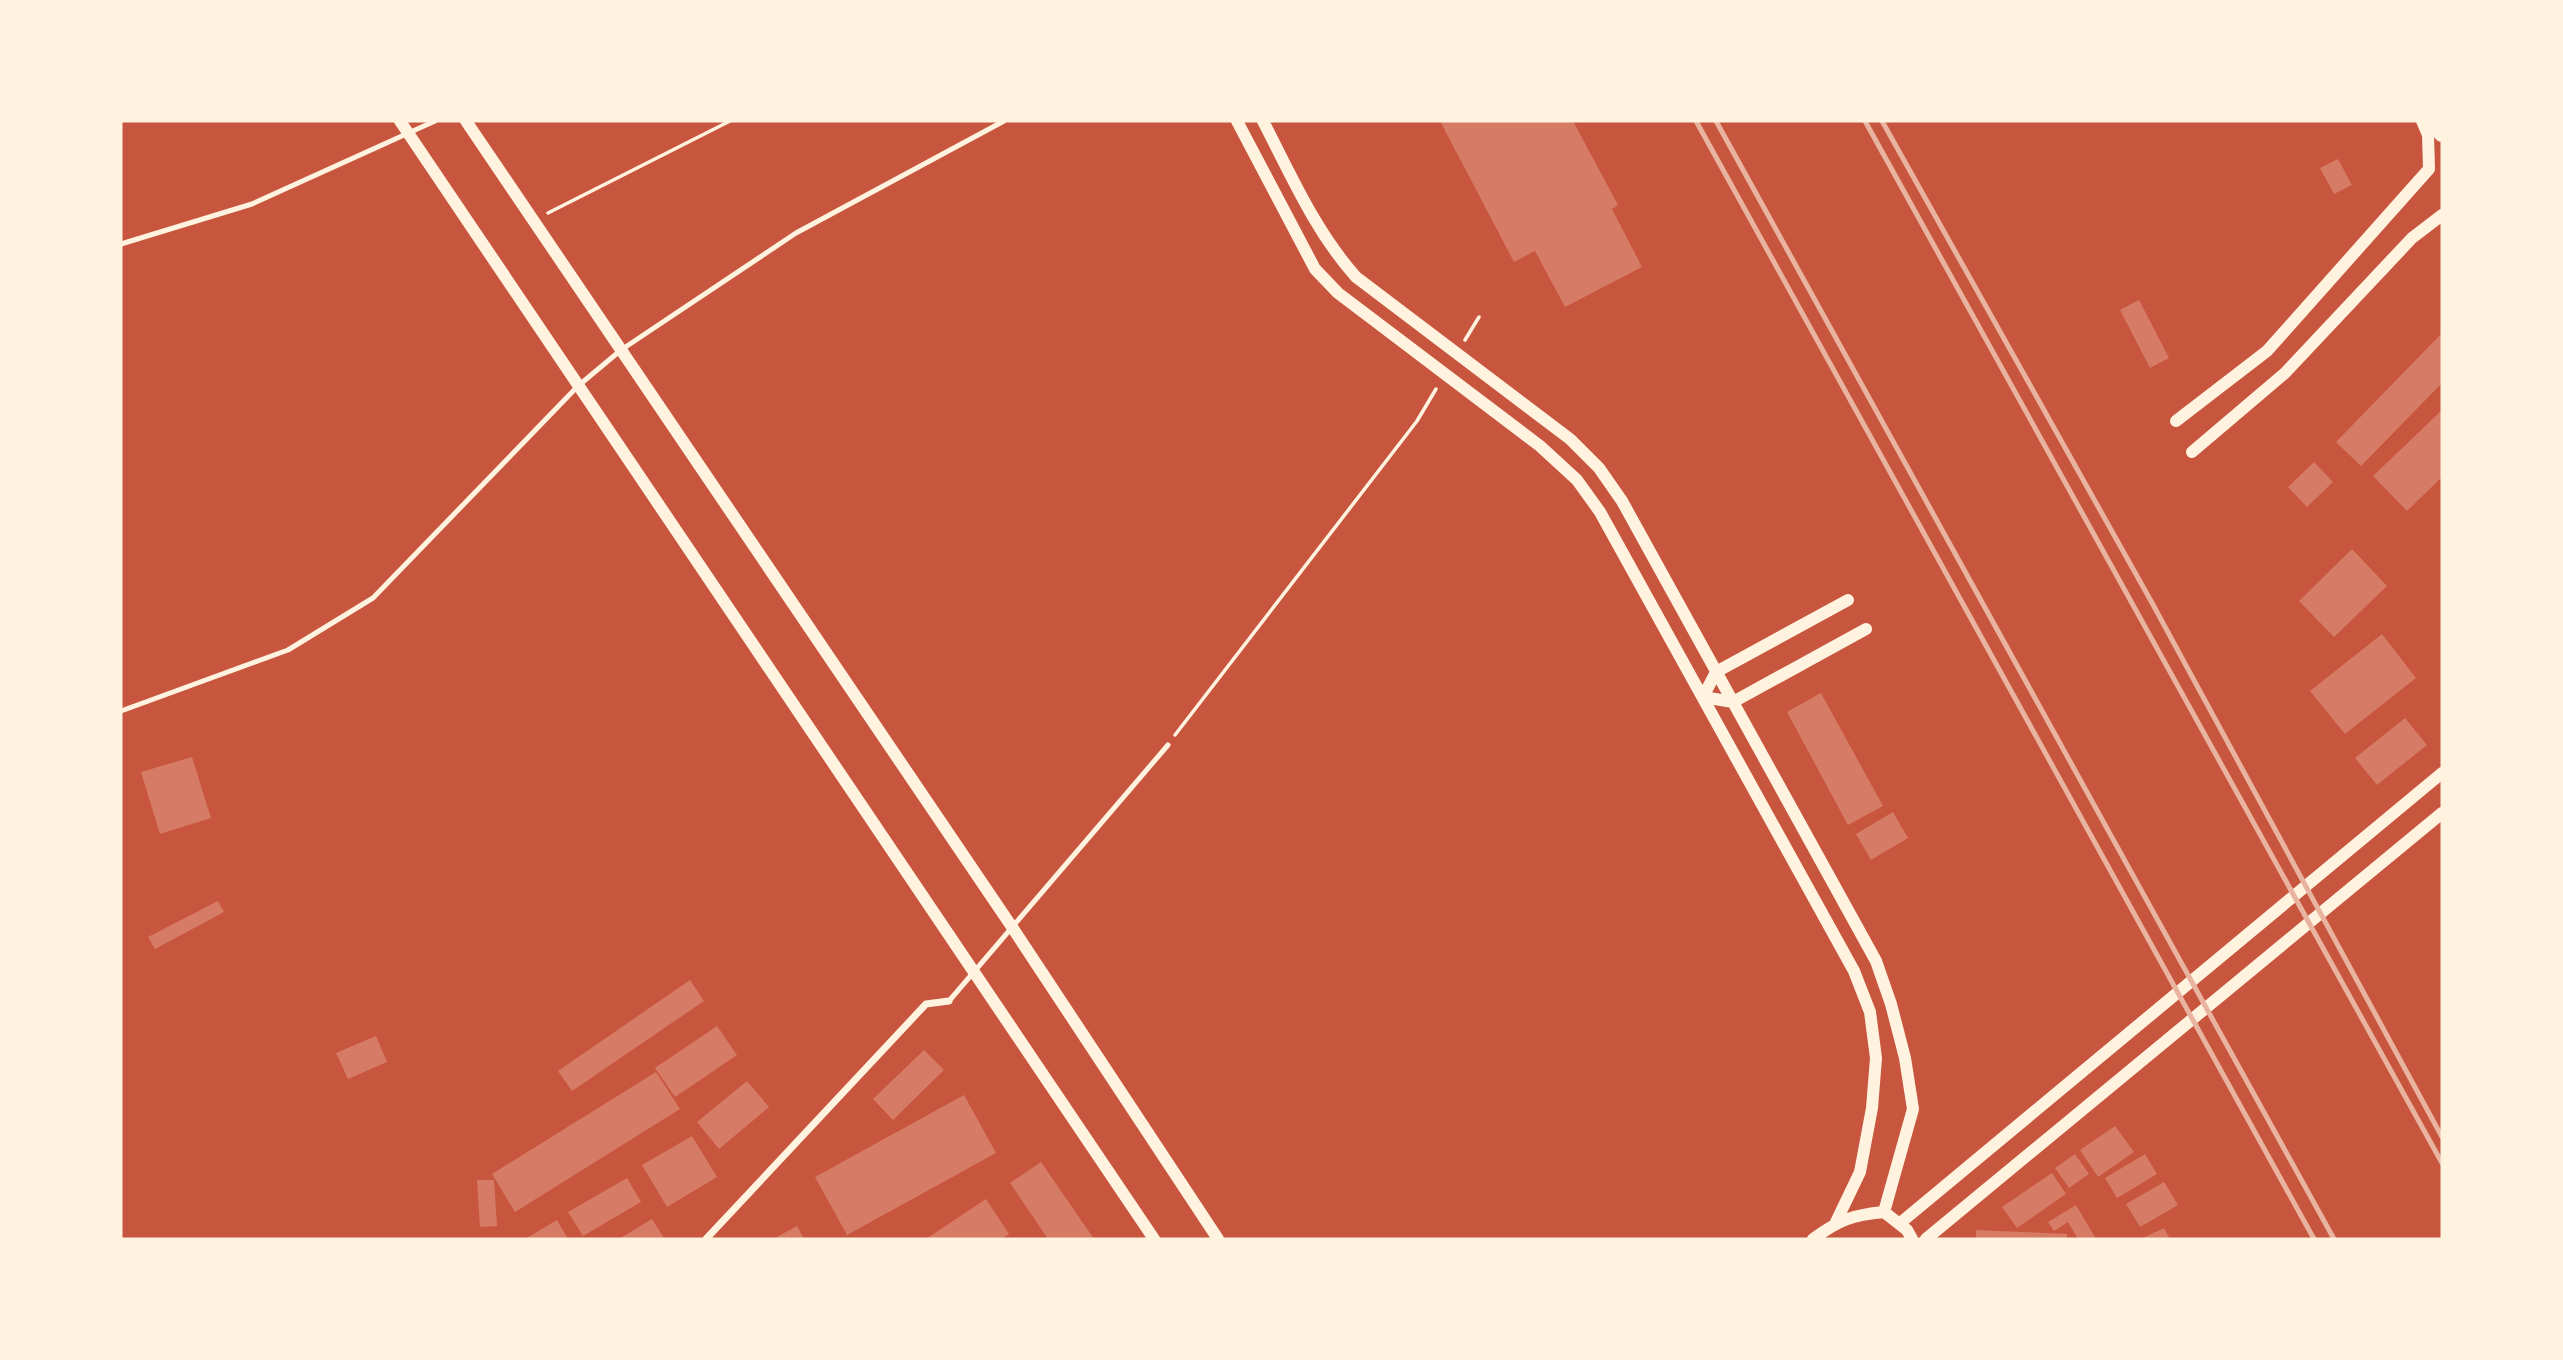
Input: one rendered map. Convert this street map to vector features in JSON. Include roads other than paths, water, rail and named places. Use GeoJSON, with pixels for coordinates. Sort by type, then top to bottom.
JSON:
{"type":"FeatureCollection","features":[{"type":"Feature","properties":{"kind":"main road"},"geometry":{"type":"LineString","coordinates":[[2431,121],[2442,134]]}},
{"type":"Feature","properties":{"kind":"street"},"geometry":{"type":"LineString","coordinates":[[400,121],[1154,1239]]}},
{"type":"Feature","properties":{"kind":"street"},"geometry":{"type":"LineString","coordinates":[[466,121],[1012,927],[1218,1239]]}},
{"type":"Feature","properties":{"kind":"street"},"geometry":{"type":"LineString","coordinates":[[1237,121],[1315,269],[1338,293],[1540,446],[1577,480],[1600,512],[1854,971],[1870,1012],[1876,1058],[1872,1108],[1860,1172],[1836,1222]]}},
{"type":"Feature","properties":{"kind":"street"},"geometry":{"type":"LineString","coordinates":[[1263,121],[1318,226],[1336,255],[1356,277],[1570,439],[1599,468],[1622,501],[1876,961],[1905,1058],[1913,1110],[1884,1212]]}},
{"type":"Feature","properties":{"kind":"street"},"geometry":{"type":"LineString","coordinates":[[2176,421],[2267,351],[2429,169],[2428,135],[2422,121]]}},
{"type":"Feature","properties":{"kind":"street"},"geometry":{"type":"LineString","coordinates":[[2192,452],[2285,373],[2412,238],[2442,215]]}},
{"type":"Feature","properties":{"kind":"street"},"geometry":{"type":"LineString","coordinates":[[1703,697],[1716,672],[1848,600]]}},
{"type":"Feature","properties":{"kind":"street"},"geometry":{"type":"LineString","coordinates":[[1703,697],[1733,702],[1866,629]]}},
{"type":"Feature","properties":{"kind":"street"},"geometry":{"type":"LineString","coordinates":[[1899,1224],[2442,773]]}},
{"type":"Feature","properties":{"kind":"street"},"geometry":{"type":"LineString","coordinates":[[1926,1239],[2442,813]]}},
{"type":"Feature","properties":{"kind":"street"},"geometry":{"type":"LineString","coordinates":[[706,1239],[926,1004],[949,1001]]}},
{"type":"Feature","properties":{"kind":"street"},"geometry":{"type":"LineString","coordinates":[[1813,1239],[1836,1222],[1857,1214],[1884,1212],[1907,1230],[1912,1239]]}},
{"type":"Feature","properties":{"kind":"lane"},"geometry":{"type":"LineString","coordinates":[[121,244],[252,204],[435,121]]}},
{"type":"Feature","properties":{"kind":"lane"},"geometry":{"type":"LineString","coordinates":[[121,711],[288,650],[373,598],[578,386],[621,350],[796,233],[1004,121]]}},
{"type":"Feature","properties":{"kind":"lane"},"geometry":{"type":"LineString","coordinates":[[949,1001],[1168,745]]}},
{"type":"Feature","properties":{"kind":"railway"},"geometry":{"type":"LineString","coordinates":[[1696,121],[2314,1239]]}},
{"type":"Feature","properties":{"kind":"railway"},"geometry":{"type":"LineString","coordinates":[[1716,121],[2334,1239]]}},
{"type":"Feature","properties":{"kind":"railway"},"geometry":{"type":"LineString","coordinates":[[1865,121],[2442,1163]]}},
{"type":"Feature","properties":{"kind":"railway"},"geometry":{"type":"LineString","coordinates":[[1882,121],[2151,601],[2442,1137]]}}]}
